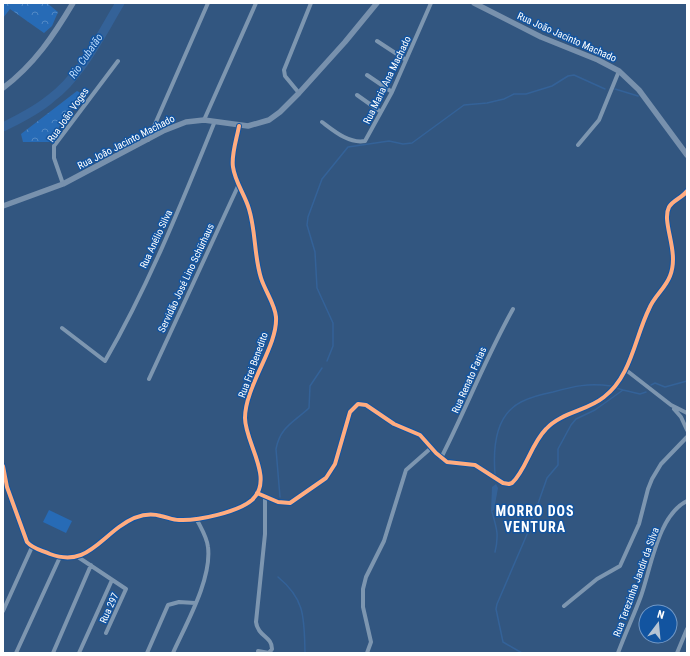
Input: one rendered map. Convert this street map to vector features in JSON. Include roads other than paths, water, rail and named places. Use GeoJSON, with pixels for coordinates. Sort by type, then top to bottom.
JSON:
{"type":"FeatureCollection","features":[{"type":"Feature","properties":{"kind":"main road"},"geometry":{"type":"LineString","coordinates":[[3,88],[16,78],[44,48],[73,3]]}},
{"type":"Feature","properties":{"kind":"main road","name":"Rua João Jacinto Machado"},"geometry":{"type":"LineString","coordinates":[[3,206],[63,184],[186,122],[204,120],[239,126],[255,125],[269,120],[280,112],[298,93],[345,42],[377,3]]}},
{"type":"Feature","properties":{"kind":"main road","name":"Rua João Jacinto Machado"},"geometry":{"type":"LineString","coordinates":[[474,3],[541,37],[598,60],[619,71],[639,90],[687,155]]}},
{"type":"Feature","properties":{"kind":"street"},"geometry":{"type":"LineString","coordinates":[[148,140],[208,3]]}},
{"type":"Feature","properties":{"kind":"street"},"geometry":{"type":"LineString","coordinates":[[204,120],[256,3]]}},
{"type":"Feature","properties":{"kind":"street"},"geometry":{"type":"LineString","coordinates":[[298,93],[285,76],[284,70],[311,3]]}},
{"type":"Feature","properties":{"kind":"street","name":"Rua Maria Ana Machado"},"geometry":{"type":"LineString","coordinates":[[322,122],[337,134],[365,142],[392,92],[431,3]]}},
{"type":"Feature","properties":{"kind":"street"},"geometry":{"type":"LineString","coordinates":[[377,41],[406,60]]}},
{"type":"Feature","properties":{"kind":"street","name":"Rua João Voges"},"geometry":{"type":"LineString","coordinates":[[63,184],[54,158],[54,146],[118,62]]}},
{"type":"Feature","properties":{"kind":"street"},"geometry":{"type":"LineString","coordinates":[[578,145],[599,120],[619,71]]}},
{"type":"Feature","properties":{"kind":"street"},"geometry":{"type":"LineString","coordinates":[[367,75],[392,92]]}},
{"type":"Feature","properties":{"kind":"street"},"geometry":{"type":"LineString","coordinates":[[357,95],[381,112]]}},
{"type":"Feature","properties":{"kind":"street","name":"Rua Anélio Silva"},"geometry":{"type":"LineString","coordinates":[[62,328],[105,361],[124,328],[174,221],[215,121]]}},
{"type":"Feature","properties":{"kind":"street","name":"Rua Frei Benedito"},"geometry":{"type":"LineString","coordinates":[[239,126],[233,168],[251,215],[260,277],[276,317],[274,332],[256,376],[245,413],[248,435],[260,472],[261,482],[257,493]]}},
{"type":"Feature","properties":{"kind":"street","name":"Servidão José Lino Schürhaus"},"geometry":{"type":"LineString","coordinates":[[149,378],[239,184]]}},
{"type":"Feature","properties":{"kind":"street"},"geometry":{"type":"LineString","coordinates":[[3,466],[7,487],[24,537],[32,547],[60,558],[78,557],[87,553],[127,522],[138,517],[151,514],[177,520],[230,512],[251,500],[257,493],[282,503],[290,503],[329,475],[335,464],[350,412],[358,404],[366,405],[394,424],[419,434],[442,458],[453,463],[475,465],[501,482],[511,484],[516,478],[538,439],[547,427],[559,418],[604,397],[626,370],[648,310],[665,287],[672,270],[674,256],[668,220],[668,210],[672,203],[687,191]]}},
{"type":"Feature","properties":{"kind":"street","name":"Rua Renato Farias"},"geometry":{"type":"LineString","coordinates":[[442,458],[493,344],[513,309]]}},
{"type":"Feature","properties":{"kind":"street"},"geometry":{"type":"LineString","coordinates":[[626,370],[671,406],[680,415],[687,430]]}},
{"type":"Feature","properties":{"kind":"street"},"geometry":{"type":"LineString","coordinates":[[671,406],[687,413]]}},
{"type":"Feature","properties":{"kind":"street"},"geometry":{"type":"LineString","coordinates":[[564,606],[596,579],[620,566],[640,524],[648,489],[652,479],[661,464],[687,437]]}},
{"type":"Feature","properties":{"kind":"street"},"geometry":{"type":"LineString","coordinates":[[367,653],[371,642],[363,607],[363,589],[366,577],[384,541],[406,470],[431,448]]}},
{"type":"Feature","properties":{"kind":"street"},"geometry":{"type":"LineString","coordinates":[[258,651],[266,653],[272,651],[270,641],[259,632],[256,622],[265,534],[265,497]]}},
{"type":"Feature","properties":{"kind":"street","name":"Rua Terezinha Jandir da Silva"},"geometry":{"type":"LineString","coordinates":[[618,653],[641,595],[654,552],[666,524],[678,507],[687,501]]}},
{"type":"Feature","properties":{"kind":"street"},"geometry":{"type":"LineString","coordinates":[[173,653],[204,579],[208,554],[207,540],[196,518]]}},
{"type":"Feature","properties":{"kind":"street"},"geometry":{"type":"LineString","coordinates":[[3,611],[32,547]]}},
{"type":"Feature","properties":{"kind":"street"},"geometry":{"type":"LineString","coordinates":[[78,557],[112,580],[79,653]]}},
{"type":"Feature","properties":{"kind":"street"},"geometry":{"type":"LineString","coordinates":[[16,653],[60,558]]}},
{"type":"Feature","properties":{"kind":"street"},"geometry":{"type":"LineString","coordinates":[[53,653],[91,565]]}},
{"type":"Feature","properties":{"kind":"street","name":"Rua 297"},"geometry":{"type":"LineString","coordinates":[[106,633],[126,589],[112,580]]}},
{"type":"Feature","properties":{"kind":"street"},"geometry":{"type":"LineString","coordinates":[[147,653],[168,605],[179,602],[195,602]]}},
{"type":"Feature","properties":{"kind":"street"},"geometry":{"type":"LineString","coordinates":[[677,653],[687,629]]}},
{"type":"Feature","properties":{"kind":"waterway","name":"Rio Cubatão"},"geometry":{"type":"LineString","coordinates":[[3,127],[39,107],[72,79],[98,42],[120,3]]}},
{"type":"Feature","properties":{"kind":"waterway"},"geometry":{"type":"LineString","coordinates":[[327,361],[333,346],[333,323],[317,288],[315,252],[307,225],[308,217],[322,179],[348,147],[389,141],[403,144],[412,143],[464,105],[487,103],[504,99],[514,94],[526,94],[552,86],[568,76],[574,75],[605,89]]}},
{"type":"Feature","properties":{"kind":"waterway"},"geometry":{"type":"LineString","coordinates":[[615,89],[638,96]]}},
{"type":"Feature","properties":{"kind":"waterway"},"geometry":{"type":"LineString","coordinates":[[280,497],[276,449],[278,441],[284,430],[309,408],[310,386],[322,368]]}},
{"type":"Feature","properties":{"kind":"waterway"},"geometry":{"type":"LineString","coordinates":[[651,385],[655,383],[665,387],[687,381]]}},
{"type":"Feature","properties":{"kind":"waterway"},"geometry":{"type":"LineString","coordinates":[[495,474],[495,444],[501,424],[512,408],[533,397],[568,388],[588,385],[611,386]]}},
{"type":"Feature","properties":{"kind":"waterway"},"geometry":{"type":"LineString","coordinates":[[616,388],[623,390]]}},
{"type":"Feature","properties":{"kind":"waterway"},"geometry":{"type":"LineString","coordinates":[[522,653],[503,642],[496,609],[528,532],[547,478],[558,465],[558,449],[571,425],[576,419],[595,410],[623,390],[640,394],[646,392]]}},
{"type":"Feature","properties":{"kind":"waterway"},"geometry":{"type":"LineString","coordinates":[[492,512],[497,532],[495,552]]}},
{"type":"Feature","properties":{"kind":"waterway"},"geometry":{"type":"LineString","coordinates":[[278,577],[287,585],[299,602],[302,611],[305,653]]}},
{"type":"Feature","properties":{"kind":"district","name":"MORRO DOS VENTURA"},"geometry":{"type":"Point","coordinates":[535,520]}}]}
